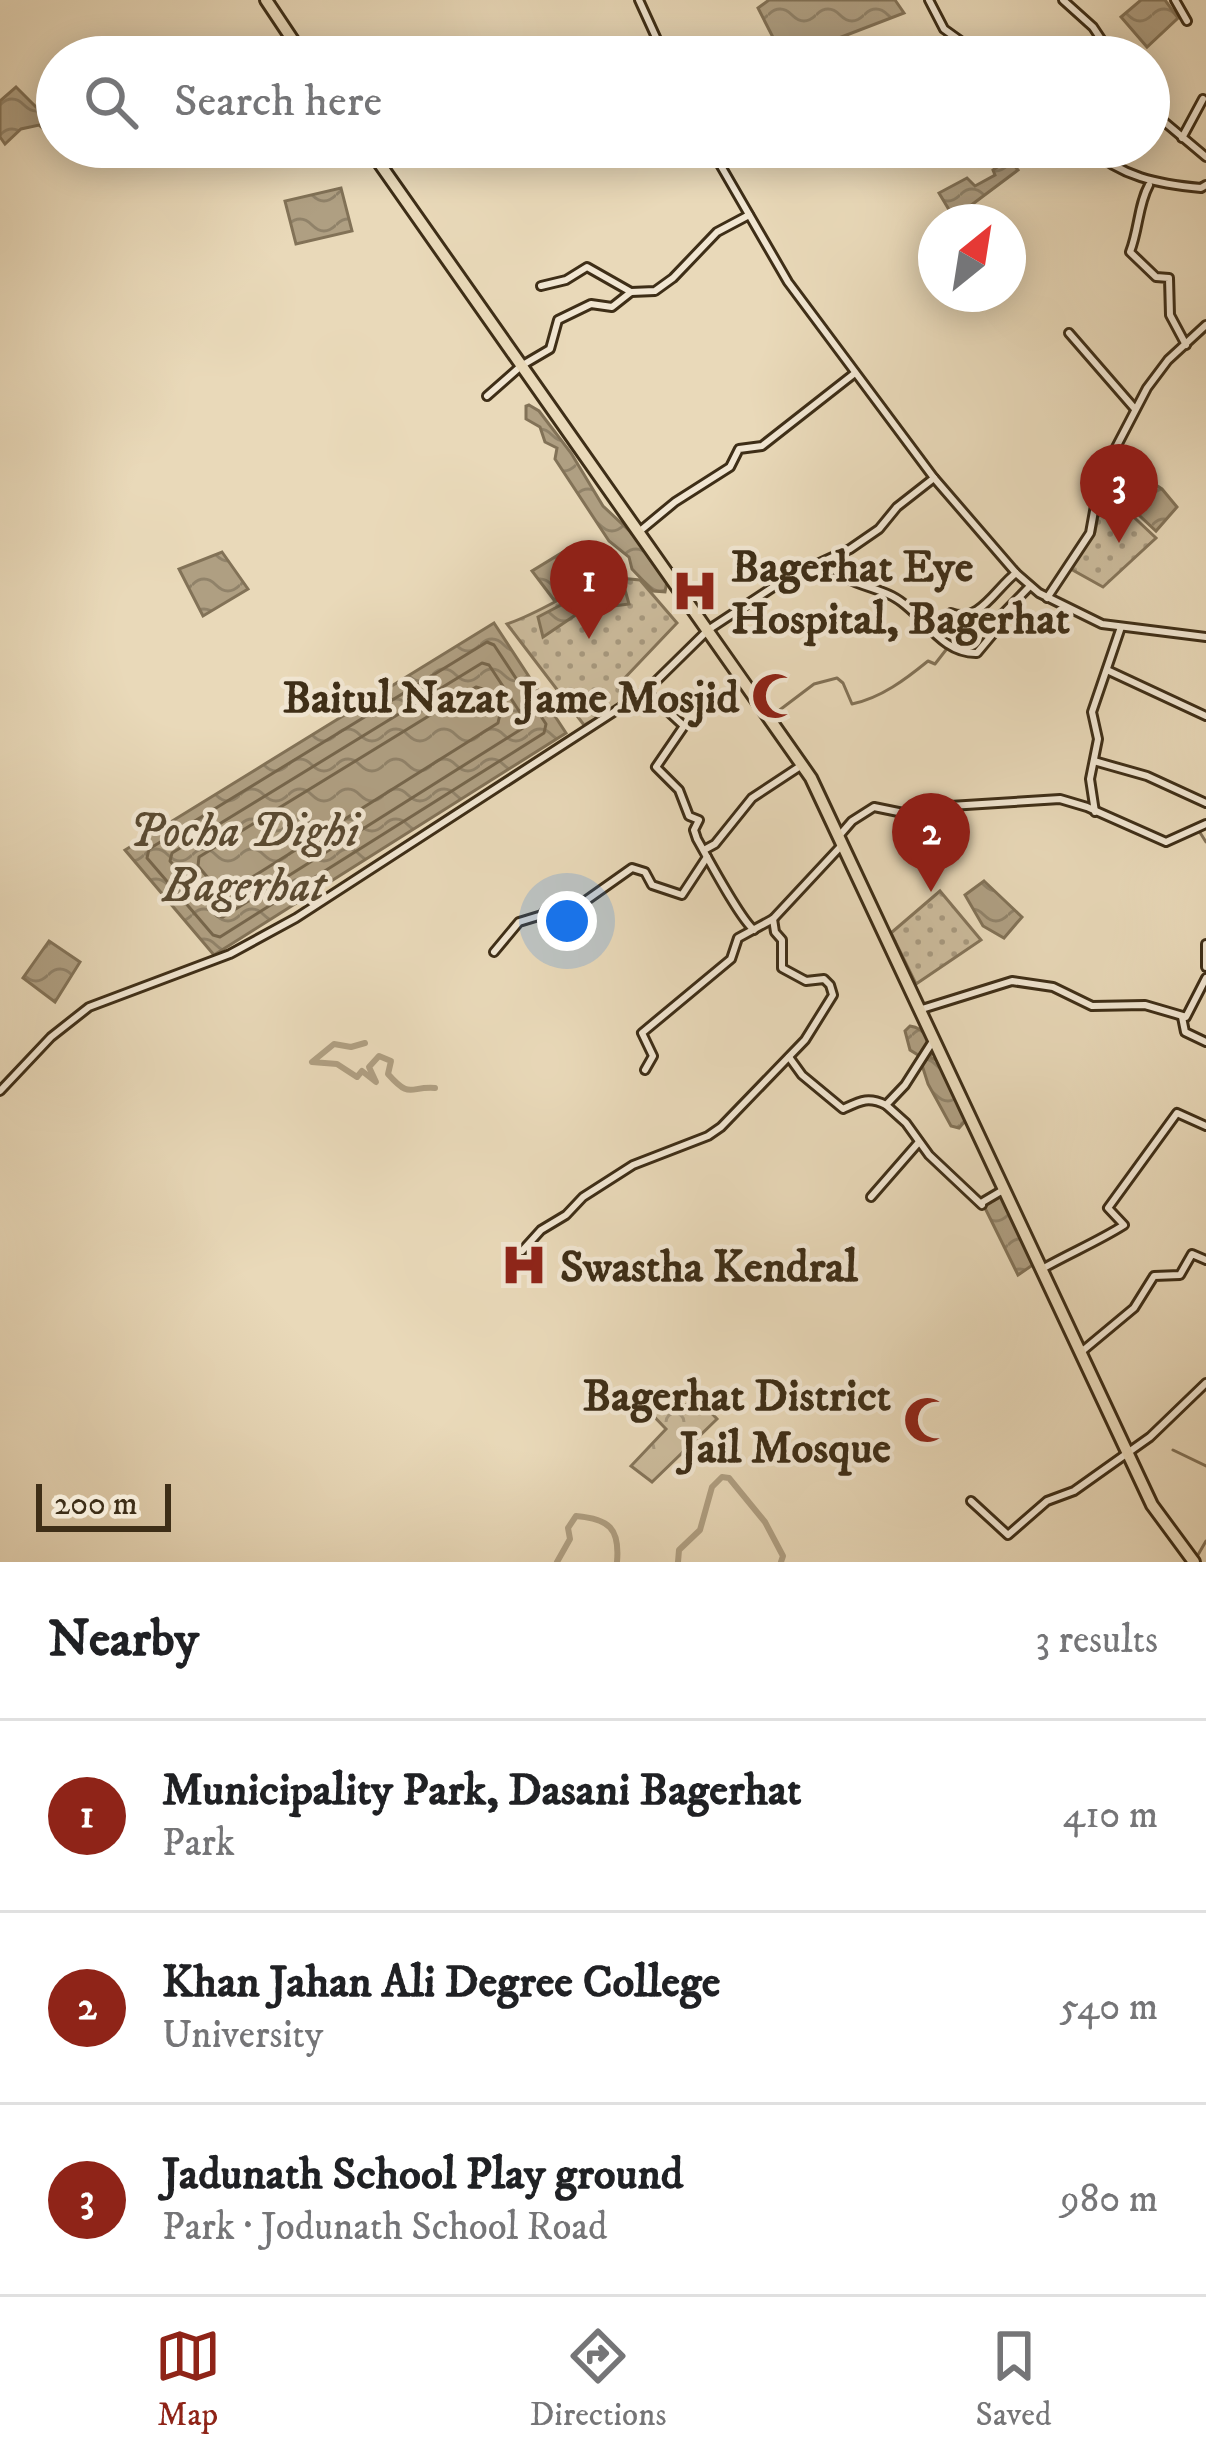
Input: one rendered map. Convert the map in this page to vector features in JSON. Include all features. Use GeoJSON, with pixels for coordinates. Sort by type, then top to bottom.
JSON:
{"type":"FeatureCollection","features":[{"type":"Feature","properties":{"kind":"highway"},"geometry":{"type":"LineString","coordinates":[[266,0],[290,36]]}},
{"type":"Feature","properties":{"kind":"highway"},"geometry":{"type":"LineString","coordinates":[[383,168],[802,765],[1152,1504],[1194,1562]]}},
{"type":"Feature","properties":{"kind":"street"},"geometry":{"type":"LineString","coordinates":[[639,0],[655,36]]}},
{"type":"Feature","properties":{"kind":"street"},"geometry":{"type":"LineString","coordinates":[[928,0],[944,29],[954,36]]}},
{"type":"Feature","properties":{"kind":"street"},"geometry":{"type":"LineString","coordinates":[[1063,0],[1099,36]]}},
{"type":"Feature","properties":{"kind":"street"},"geometry":{"type":"LineString","coordinates":[[1175,0],[1187,21]]}},
{"type":"Feature","properties":{"kind":"street"},"geometry":{"type":"LineString","coordinates":[[1182,138],[1203,100]]}},
{"type":"Feature","properties":{"kind":"street"},"geometry":{"type":"LineString","coordinates":[[1170,127],[1206,157]]}},
{"type":"Feature","properties":{"kind":"street"},"geometry":{"type":"LineString","coordinates":[[722,168],[788,282],[934,478],[1016,573],[1047,598],[1102,624],[1206,637]]}},
{"type":"Feature","properties":{"kind":"street"},"geometry":{"type":"LineString","coordinates":[[1117,168],[1149,182],[1206,185]]}},
{"type":"Feature","properties":{"kind":"street"},"geometry":{"type":"LineString","coordinates":[[1149,185],[1130,252],[1156,277],[1168,278],[1170,315],[1186,345]]}},
{"type":"Feature","properties":{"kind":"street"},"geometry":{"type":"LineString","coordinates":[[541,286],[566,280],[587,267],[631,292],[655,291],[674,278],[717,232],[749,215]]}},
{"type":"Feature","properties":{"kind":"street"},"geometry":{"type":"LineString","coordinates":[[487,396],[550,349],[558,320],[591,304],[612,307],[631,292]]}},
{"type":"Feature","properties":{"kind":"street"},"geometry":{"type":"LineString","coordinates":[[1047,598],[1090,533],[1100,478],[1136,409],[1168,360],[1206,325]]}},
{"type":"Feature","properties":{"kind":"street"},"geometry":{"type":"LineString","coordinates":[[1069,332],[1136,409]]}},
{"type":"Feature","properties":{"kind":"street"},"geometry":{"type":"LineString","coordinates":[[638,533],[675,502],[730,467],[739,449],[762,446],[855,373]]}},
{"type":"Feature","properties":{"kind":"street"},"geometry":{"type":"LineString","coordinates":[[0,1091],[51,1037],[89,1007],[230,954],[296,918],[646,691],[708,630],[787,578],[879,529],[897,507],[934,478]]}},
{"type":"Feature","properties":{"kind":"street"},"geometry":{"type":"LineString","coordinates":[[826,561],[833,572],[899,600],[930,630],[964,653],[977,653],[997,628],[1000,616],[1030,586]]}},
{"type":"Feature","properties":{"kind":"street"},"geometry":{"type":"LineString","coordinates":[[930,630],[951,613],[964,617],[979,612],[1016,573]]}},
{"type":"Feature","properties":{"kind":"street"},"geometry":{"type":"LineString","coordinates":[[1095,812],[1090,779],[1098,739],[1092,712],[1121,627]]}},
{"type":"Feature","properties":{"kind":"street"},"geometry":{"type":"LineString","coordinates":[[1107,670],[1206,716]]}},
{"type":"Feature","properties":{"kind":"street"},"geometry":{"type":"LineString","coordinates":[[646,691],[683,726],[656,767],[679,790],[689,816],[699,820],[694,830],[705,854],[742,912],[742,921],[754,931]]}},
{"type":"Feature","properties":{"kind":"street"},"geometry":{"type":"LineString","coordinates":[[1094,760],[1147,776],[1206,803]]}},
{"type":"Feature","properties":{"kind":"street"},"geometry":{"type":"LineString","coordinates":[[494,952],[519,922],[542,915],[549,906],[574,909],[632,868],[645,872],[652,885],[682,896],[705,854],[752,798],[802,765]]}},
{"type":"Feature","properties":{"kind":"street"},"geometry":{"type":"LineString","coordinates":[[645,1070],[653,1056],[643,1033],[731,959],[738,938],[773,919],[852,821],[874,807],[923,817],[950,806],[1060,800],[1166,842],[1202,826],[1206,841]]}},
{"type":"Feature","properties":{"kind":"street"},"geometry":{"type":"LineString","coordinates":[[522,1251],[583,1197],[633,1165],[721,1127],[813,1029],[833,992],[824,979],[806,981],[782,968],[782,940],[773,919]]}},
{"type":"Feature","properties":{"kind":"street"},"geometry":{"type":"LineString","coordinates":[[1206,944],[1206,967]]}},
{"type":"Feature","properties":{"kind":"street"},"geometry":{"type":"LineString","coordinates":[[1206,979],[1182,1017],[1185,1032],[1206,1042]]}},
{"type":"Feature","properties":{"kind":"street"},"geometry":{"type":"LineString","coordinates":[[922,1010],[1012,981],[1053,987],[1092,1006],[1145,1005],[1182,1017]]}},
{"type":"Feature","properties":{"kind":"street"},"geometry":{"type":"LineString","coordinates":[[886,1105],[935,1038]]}},
{"type":"Feature","properties":{"kind":"street"},"geometry":{"type":"LineString","coordinates":[[789,1056],[802,1075],[842,1109],[859,1100],[875,1099],[886,1105],[981,1204],[1006,1188]]}},
{"type":"Feature","properties":{"kind":"street"},"geometry":{"type":"LineString","coordinates":[[1042,1268],[1084,1251],[1124,1225],[1108,1208],[1177,1113],[1206,1126]]}},
{"type":"Feature","properties":{"kind":"street"},"geometry":{"type":"LineString","coordinates":[[871,1197],[919,1142]]}},
{"type":"Feature","properties":{"kind":"street"},"geometry":{"type":"LineString","coordinates":[[1080,1353],[1134,1308],[1148,1283],[1158,1276],[1180,1274],[1192,1254],[1206,1260]]}},
{"type":"Feature","properties":{"kind":"street"},"geometry":{"type":"LineString","coordinates":[[971,1502],[1009,1535],[1047,1501],[1074,1490],[1150,1437],[1206,1383]]}},
{"type":"Feature","properties":{"kind":"green space"},"geometry":{"type":"Polygon","coordinates":[[[1123,507],[1156,538],[1103,587],[1069,568],[1095,532],[1098,516],[1123,507]]]}},
{"type":"Feature","properties":{"kind":"green space"},"geometry":{"type":"Polygon","coordinates":[[[608,577],[640,580],[677,623],[619,684],[628,701],[584,725],[507,624],[608,577]]]}},
{"type":"Feature","properties":{"kind":"green space"},"geometry":{"type":"Polygon","coordinates":[[[940,891],[981,940],[916,984],[891,933],[940,891]]]}},
{"type":"Feature","properties":{"kind":"green space"},"geometry":{"type":"Polygon","coordinates":[[[659,1389],[681,1408],[697,1397],[717,1419],[652,1482],[631,1466],[666,1429],[643,1405],[659,1389]]]}},
{"type":"Feature","properties":{"kind":"water"},"geometry":{"type":"Polygon","coordinates":[[[769,0],[895,0],[904,13],[844,36],[772,36],[758,8],[769,0]]]}},
{"type":"Feature","properties":{"kind":"water"},"geometry":{"type":"Polygon","coordinates":[[[1141,0],[1165,0],[1178,18],[1159,36],[1137,36],[1121,17],[1141,0]]]}},
{"type":"Feature","properties":{"kind":"water"},"geometry":{"type":"Polygon","coordinates":[[[16,87],[36,107],[36,126],[21,129],[5,144],[0,137],[0,101],[16,87]]]}},
{"type":"Feature","properties":{"kind":"water"},"geometry":{"type":"Polygon","coordinates":[[[996,168],[1018,170],[973,204],[946,204],[939,193],[967,178],[975,186],[995,175],[996,168]]]}},
{"type":"Feature","properties":{"kind":"water"},"geometry":{"type":"Polygon","coordinates":[[[341,188],[352,231],[296,244],[285,201],[341,188]]]}},
{"type":"Feature","properties":{"kind":"water"},"geometry":{"type":"Polygon","coordinates":[[[529,405],[571,453],[603,506],[638,539],[667,581],[665,592],[653,591],[632,569],[629,557],[609,541],[555,459],[557,448],[545,442],[540,427],[526,419],[529,405]]]}},
{"type":"Feature","properties":{"kind":"water"},"geometry":{"type":"Polygon","coordinates":[[[1145,478],[1177,507],[1156,531],[1126,503],[1127,493],[1145,478]]]}},
{"type":"Feature","properties":{"kind":"water"},"geometry":{"type":"Polygon","coordinates":[[[568,549],[587,573],[554,600],[532,571],[568,549]]]}},
{"type":"Feature","properties":{"kind":"water"},"geometry":{"type":"Polygon","coordinates":[[[222,552],[248,589],[203,616],[179,569],[222,552]]]}},
{"type":"Feature","properties":{"kind":"water"},"geometry":{"type":"Polygon","coordinates":[[[609,580],[624,586],[629,604],[583,610],[543,637],[538,617],[609,580]]]}},
{"type":"Feature","properties":{"kind":"water","name":"Pocha Dighi Bagerhat"},"geometry":{"type":"Polygon","coordinates":[[[494,623],[566,733],[214,955],[125,850],[494,623]]]}},
{"type":"Feature","properties":{"kind":"water"},"geometry":{"type":"Polygon","coordinates":[[[984,881],[1022,917],[1004,938],[983,926],[965,895],[984,881]]]}},
{"type":"Feature","properties":{"kind":"water"},"geometry":{"type":"Polygon","coordinates":[[[49,941],[80,962],[55,1002],[23,978],[49,941]]]}},
{"type":"Feature","properties":{"kind":"water"},"geometry":{"type":"Polygon","coordinates":[[[910,1026],[927,1038],[931,1058],[942,1062],[966,1120],[959,1128],[951,1126],[928,1084],[922,1065],[926,1060],[910,1050],[905,1031],[910,1026]]]}},
{"type":"Feature","properties":{"kind":"water"},"geometry":{"type":"Polygon","coordinates":[[[1002,1195],[1037,1262],[1018,1275],[983,1204],[1002,1195]]]}},
{"type":"Feature","properties":{"kind":"waterway"},"geometry":{"type":"LineString","coordinates":[[773,715],[814,684],[837,678],[852,704],[873,697],[928,661],[935,664],[949,646]]}},
{"type":"Feature","properties":{"kind":"waterway"},"geometry":{"type":"LineString","coordinates":[[673,748],[683,731]]}},
{"type":"Feature","properties":{"kind":"waterway"},"geometry":{"type":"LineString","coordinates":[[1199,831],[1206,842]]}},
{"type":"Feature","properties":{"kind":"waterway"},"geometry":{"type":"LineString","coordinates":[[732,894],[743,911]]}},
{"type":"Feature","properties":{"kind":"waterway"},"geometry":{"type":"LineString","coordinates":[[365,1043],[334,1044],[312,1062],[337,1064],[357,1077],[362,1071],[376,1082],[369,1067],[379,1056],[391,1061],[388,1074],[401,1087],[435,1088]]}},
{"type":"Feature","properties":{"kind":"waterway"},"geometry":{"type":"LineString","coordinates":[[645,1157],[669,1148]]}},
{"type":"Feature","properties":{"kind":"waterway"},"geometry":{"type":"LineString","coordinates":[[1173,1450],[1206,1466]]}},
{"type":"Feature","properties":{"kind":"waterway"},"geometry":{"type":"LineString","coordinates":[[678,1562],[679,1550],[700,1530],[712,1487],[722,1477],[729,1478],[765,1522],[783,1556],[781,1562]]}},
{"type":"Feature","properties":{"kind":"waterway"},"geometry":{"type":"LineString","coordinates":[[557,1562],[576,1516],[610,1527],[617,1562]]}},
{"type":"Feature","properties":{"kind":"waterway"},"geometry":{"type":"LineString","coordinates":[[1195,1560],[1206,1541]]}},
{"type":"Feature","properties":{"kind":"place","name":"Jadunath School Play ground"},"geometry":{"type":"Point","coordinates":[1119,543]}},
{"type":"Feature","properties":{"kind":"place","name":"Bagerhat Eye Hospital, Bagerhat"},"geometry":{"type":"Point","coordinates":[695,591]}},
{"type":"Feature","properties":{"kind":"place","name":"Municipality Park, Dasani Bagerhat"},"geometry":{"type":"Point","coordinates":[589,639]}},
{"type":"Feature","properties":{"kind":"place","name":"Baitul Nazat Jame Mosjid"},"geometry":{"type":"Point","coordinates":[775,696]}},
{"type":"Feature","properties":{"kind":"place","name":"Khan Jahan Ali Degree College"},"geometry":{"type":"Point","coordinates":[931,892]}},
{"type":"Feature","properties":{"kind":"place","name":"Swastha Kendral"},"geometry":{"type":"Point","coordinates":[524,1265]}},
{"type":"Feature","properties":{"kind":"place","name":"Bagerhat District Jail Mosque"},"geometry":{"type":"Point","coordinates":[927,1420]}}]}
